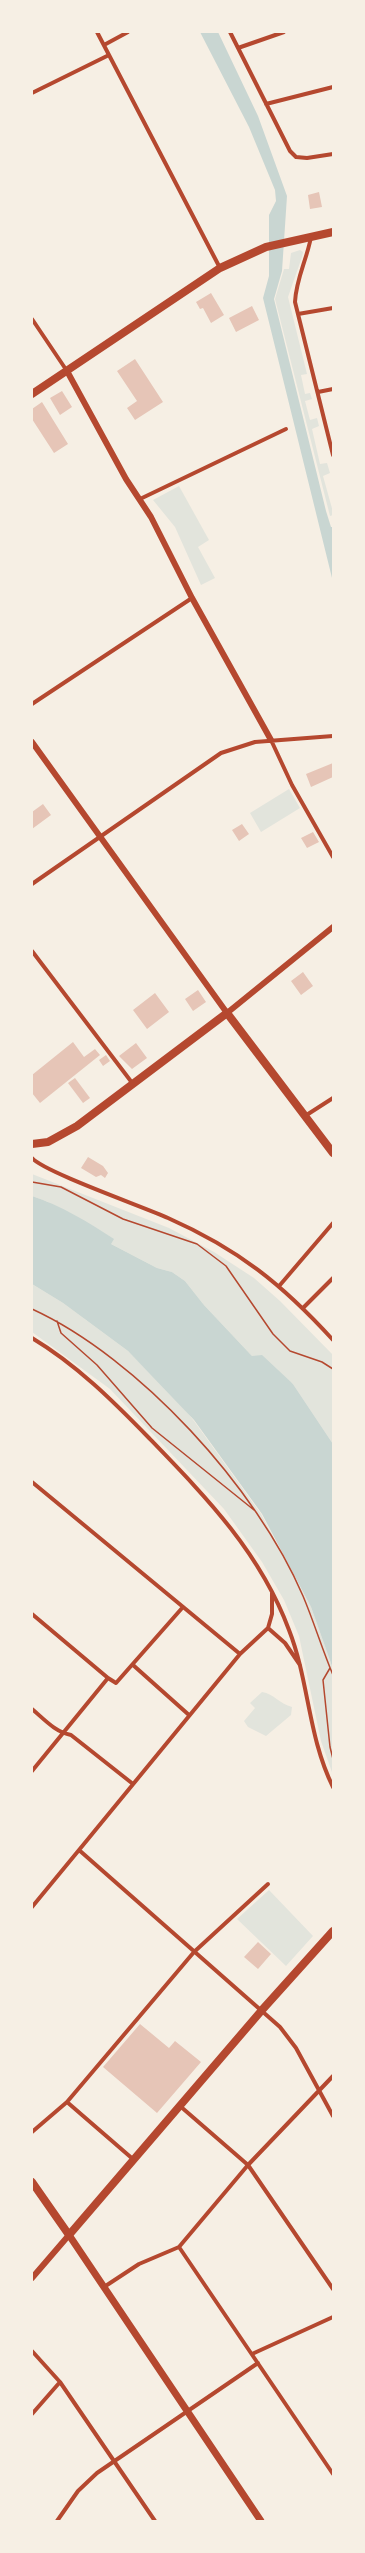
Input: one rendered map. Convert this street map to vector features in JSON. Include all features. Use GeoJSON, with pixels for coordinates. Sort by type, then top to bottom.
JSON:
{"type":"FeatureCollection","features":[{"type":"Feature","properties":{"kind":"main road"},"geometry":{"type":"LineString","coordinates":[[32,394],[220,268],[266,247],[294,239],[333,232]]}},
{"type":"Feature","properties":{"kind":"main road"},"geometry":{"type":"LineString","coordinates":[[32,1144],[48,1142],[77,1126],[227,1013],[333,1153]]}},
{"type":"Feature","properties":{"kind":"main road"},"geometry":{"type":"LineString","coordinates":[[69,2235],[262,2010],[333,1931]]}},
{"type":"Feature","properties":{"kind":"main road"},"geometry":{"type":"LineString","coordinates":[[32,2182],[104,2286],[186,2411],[261,2521]]}},
{"type":"Feature","properties":{"kind":"street"},"geometry":{"type":"LineString","coordinates":[[97,32],[220,268]]}},
{"type":"Feature","properties":{"kind":"street"},"geometry":{"type":"LineString","coordinates":[[104,45],[128,32]]}},
{"type":"Feature","properties":{"kind":"street"},"geometry":{"type":"LineString","coordinates":[[230,32],[290,151],[296,157],[307,158],[333,154]]}},
{"type":"Feature","properties":{"kind":"street"},"geometry":{"type":"LineString","coordinates":[[238,48],[284,32]]}},
{"type":"Feature","properties":{"kind":"street"},"geometry":{"type":"LineString","coordinates":[[32,93],[109,55]]}},
{"type":"Feature","properties":{"kind":"street"},"geometry":{"type":"LineString","coordinates":[[266,104],[333,87]]}},
{"type":"Feature","properties":{"kind":"street"},"geometry":{"type":"LineString","coordinates":[[311,236],[307,256],[296,288],[295,302],[333,455]]}},
{"type":"Feature","properties":{"kind":"street"},"geometry":{"type":"LineString","coordinates":[[298,314],[333,308]]}},
{"type":"Feature","properties":{"kind":"street"},"geometry":{"type":"LineString","coordinates":[[32,319],[67,371],[176,563],[192,598],[271,740],[292,785],[333,857]]}},
{"type":"Feature","properties":{"kind":"street"},"geometry":{"type":"LineString","coordinates":[[318,392],[333,389]]}},
{"type":"Feature","properties":{"kind":"street"},"geometry":{"type":"LineString","coordinates":[[140,499],[286,429]]}},
{"type":"Feature","properties":{"kind":"street"},"geometry":{"type":"LineString","coordinates":[[32,704],[192,598]]}},
{"type":"Feature","properties":{"kind":"street"},"geometry":{"type":"LineString","coordinates":[[32,884],[220,753],[242,744],[271,740],[333,736]]}},
{"type":"Feature","properties":{"kind":"street"},"geometry":{"type":"LineString","coordinates":[[32,742],[227,1013],[333,927]]}},
{"type":"Feature","properties":{"kind":"street"},"geometry":{"type":"LineString","coordinates":[[32,951],[133,1084]]}},
{"type":"Feature","properties":{"kind":"street"},"geometry":{"type":"LineString","coordinates":[[305,1116],[333,1098]]}},
{"type":"Feature","properties":{"kind":"street"},"geometry":{"type":"LineString","coordinates":[[32,1158],[65,1175],[169,1218],[228,1248],[280,1285],[333,1340]]}},
{"type":"Feature","properties":{"kind":"street"},"geometry":{"type":"LineString","coordinates":[[280,1285],[333,1223]]}},
{"type":"Feature","properties":{"kind":"street"},"geometry":{"type":"LineString","coordinates":[[303,1308],[333,1278]]}},
{"type":"Feature","properties":{"kind":"street"},"geometry":{"type":"LineString","coordinates":[[32,1338],[95,1385],[156,1445],[248,1549],[272,1589],[290,1632],[300,1665],[316,1741],[333,1787]]}},
{"type":"Feature","properties":{"kind":"street"},"geometry":{"type":"LineString","coordinates":[[32,1482],[240,1654]]}},
{"type":"Feature","properties":{"kind":"street"},"geometry":{"type":"LineString","coordinates":[[32,1907],[240,1654],[268,1628],[272,1614],[272,1589]]}},
{"type":"Feature","properties":{"kind":"street"},"geometry":{"type":"LineString","coordinates":[[32,1614],[108,1678],[116,1683],[183,1607]]}},
{"type":"Feature","properties":{"kind":"street"},"geometry":{"type":"LineString","coordinates":[[268,1628],[285,1643],[300,1665]]}},
{"type":"Feature","properties":{"kind":"street"},"geometry":{"type":"LineString","coordinates":[[133,1665],[189,1715]]}},
{"type":"Feature","properties":{"kind":"street"},"geometry":{"type":"LineString","coordinates":[[32,1771],[64,1734],[108,1678]]}},
{"type":"Feature","properties":{"kind":"street"},"geometry":{"type":"LineString","coordinates":[[32,1709],[64,1734],[71,1735],[133,1784]]}},
{"type":"Feature","properties":{"kind":"street"},"geometry":{"type":"LineString","coordinates":[[79,1850],[262,2010],[296,2048],[333,2116]]}},
{"type":"Feature","properties":{"kind":"street"},"geometry":{"type":"LineString","coordinates":[[32,2132],[67,2102],[194,1952],[268,1884]]}},
{"type":"Feature","properties":{"kind":"street"},"geometry":{"type":"LineString","coordinates":[[104,2286],[139,2264],[179,2247],[248,2165],[333,2076]]}},
{"type":"Feature","properties":{"kind":"street"},"geometry":{"type":"LineString","coordinates":[[67,2102],[134,2161]]}},
{"type":"Feature","properties":{"kind":"street"},"geometry":{"type":"LineString","coordinates":[[180,2106],[248,2165],[333,2290]]}},
{"type":"Feature","properties":{"kind":"street"},"geometry":{"type":"LineString","coordinates":[[32,2278],[69,2235]]}},
{"type":"Feature","properties":{"kind":"street"},"geometry":{"type":"LineString","coordinates":[[179,2247],[333,2474]]}},
{"type":"Feature","properties":{"kind":"street"},"geometry":{"type":"LineString","coordinates":[[252,2354],[333,2317]]}},
{"type":"Feature","properties":{"kind":"street"},"geometry":{"type":"LineString","coordinates":[[32,2351],[60,2382],[115,2459],[155,2521]]}},
{"type":"Feature","properties":{"kind":"street"},"geometry":{"type":"LineString","coordinates":[[57,2521],[78,2491],[115,2459],[258,2363]]}},
{"type":"Feature","properties":{"kind":"street"},"geometry":{"type":"LineString","coordinates":[[32,2414],[60,2382]]}},
{"type":"Feature","properties":{"kind":"path"},"geometry":{"type":"LineString","coordinates":[[32,1182],[60,1187],[123,1219],[197,1244],[226,1266],[273,1334],[290,1351],[322,1362],[333,1370]]}},
{"type":"Feature","properties":{"kind":"path"},"geometry":{"type":"LineString","coordinates":[[32,1309],[57,1320],[113,1360],[166,1408],[209,1451],[256,1512],[275,1543],[303,1596],[333,1675]]}},
{"type":"Feature","properties":{"kind":"path"},"geometry":{"type":"LineString","coordinates":[[57,1320],[61,1333],[96,1365],[152,1428],[256,1512]]}},
{"type":"Feature","properties":{"kind":"path"},"geometry":{"type":"LineString","coordinates":[[330,1668],[323,1680],[330,1747],[333,1759]]}},
{"type":"Feature","properties":{"kind":"shaded area"},"geometry":{"type":"Polygon","coordinates":[[[200,32],[218,32],[258,116],[287,196],[282,271],[274,299],[326,511],[331,527],[333,527],[333,582],[263,298],[269,276],[269,215],[276,201],[275,190],[249,127],[200,32]]]}},
{"type":"Feature","properties":{"kind":"shaded area"},"geometry":{"type":"Polygon","coordinates":[[[300,250],[303,252],[302,257],[288,297],[307,374],[301,375],[305,394],[310,393],[312,399],[305,401],[310,420],[317,418],[319,426],[312,429],[320,464],[327,463],[330,473],[323,476],[333,512],[333,515],[330,516],[275,299],[284,269],[289,269],[291,253],[300,250]]]}},
{"type":"Feature","properties":{"kind":"shaded area"},"geometry":{"type":"Polygon","coordinates":[[[179,486],[209,540],[198,547],[215,578],[201,585],[175,527],[153,500],[179,486]]]}},
{"type":"Feature","properties":{"kind":"shaded area"},"geometry":{"type":"Polygon","coordinates":[[[289,789],[300,808],[261,832],[250,813],[289,789]]]}},
{"type":"Feature","properties":{"kind":"shaded area"},"geometry":{"type":"Polygon","coordinates":[[[32,1174],[169,1228],[214,1252],[254,1278],[280,1301],[333,1355],[333,1444],[293,1384],[252,1356],[204,1305],[185,1281],[172,1272],[157,1268],[111,1244],[48,1202],[32,1196],[32,1174]]]}},
{"type":"Feature","properties":{"kind":"shaded area"},"geometry":{"type":"Polygon","coordinates":[[[32,1196],[74,1215],[114,1239],[111,1244],[157,1268],[172,1272],[185,1281],[204,1305],[252,1356],[262,1355],[293,1384],[333,1444],[333,1669],[311,1607],[262,1514],[194,1420],[128,1351],[63,1303],[32,1284],[32,1196]]]}},
{"type":"Feature","properties":{"kind":"shaded area"},"geometry":{"type":"Polygon","coordinates":[[[32,1284],[63,1303],[128,1351],[176,1398],[261,1514],[311,1607],[333,1669],[333,1775],[321,1741],[299,1636],[284,1600],[262,1562],[224,1509],[110,1389],[32,1332],[32,1284]]]}},
{"type":"Feature","properties":{"kind":"shaded area"},"geometry":{"type":"Polygon","coordinates":[[[262,1692],[292,1707],[291,1715],[266,1736],[248,1727],[244,1721],[255,1708],[250,1703],[262,1692]]]}},
{"type":"Feature","properties":{"kind":"shaded area"},"geometry":{"type":"Polygon","coordinates":[[[269,1890],[313,1936],[286,1966],[237,1919],[269,1890]]]}},
{"type":"Feature","properties":{"kind":"building"},"geometry":{"type":"Polygon","coordinates":[[[319,192],[322,207],[310,209],[308,195],[319,192]]]}},
{"type":"Feature","properties":{"kind":"building"},"geometry":{"type":"Polygon","coordinates":[[[211,293],[224,315],[211,323],[203,308],[200,309],[196,302],[211,293]]]}},
{"type":"Feature","properties":{"kind":"building"},"geometry":{"type":"Polygon","coordinates":[[[252,306],[259,320],[236,332],[229,318],[252,306]]]}},
{"type":"Feature","properties":{"kind":"building"},"geometry":{"type":"Polygon","coordinates":[[[135,359],[163,402],[135,420],[127,408],[137,401],[117,371],[135,359]]]}},
{"type":"Feature","properties":{"kind":"building"},"geometry":{"type":"Polygon","coordinates":[[[62,391],[72,407],[60,415],[50,398],[62,391]]]}},
{"type":"Feature","properties":{"kind":"building"},"geometry":{"type":"Polygon","coordinates":[[[42,402],[68,444],[54,453],[32,419],[32,409],[42,402]]]}},
{"type":"Feature","properties":{"kind":"building"},"geometry":{"type":"Polygon","coordinates":[[[333,763],[333,777],[311,787],[306,774],[333,763]]]}},
{"type":"Feature","properties":{"kind":"building"},"geometry":{"type":"Polygon","coordinates":[[[43,804],[51,815],[32,829],[32,812],[43,804]]]}},
{"type":"Feature","properties":{"kind":"building"},"geometry":{"type":"Polygon","coordinates":[[[242,824],[249,834],[239,841],[232,830],[242,824]]]}},
{"type":"Feature","properties":{"kind":"building"},"geometry":{"type":"Polygon","coordinates":[[[313,832],[319,842],[307,848],[301,838],[313,832]]]}},
{"type":"Feature","properties":{"kind":"building"},"geometry":{"type":"Polygon","coordinates":[[[303,972],[313,986],[301,995],[291,981],[303,972]]]}},
{"type":"Feature","properties":{"kind":"building"},"geometry":{"type":"Polygon","coordinates":[[[198,990],[206,1002],[193,1011],[185,999],[198,990]]]}},
{"type":"Feature","properties":{"kind":"building"},"geometry":{"type":"Polygon","coordinates":[[[155,993],[169,1012],[147,1029],[133,1010],[155,993]]]}},
{"type":"Feature","properties":{"kind":"building"},"geometry":{"type":"Polygon","coordinates":[[[73,1042],[84,1057],[95,1049],[100,1055],[40,1103],[32,1093],[32,1075],[73,1042]]]}},
{"type":"Feature","properties":{"kind":"building"},"geometry":{"type":"Polygon","coordinates":[[[136,1043],[147,1058],[132,1069],[119,1056],[136,1043]]]}},
{"type":"Feature","properties":{"kind":"building"},"geometry":{"type":"Polygon","coordinates":[[[106,1055],[110,1061],[103,1066],[99,1060],[106,1055]]]}},
{"type":"Feature","properties":{"kind":"building"},"geometry":{"type":"Polygon","coordinates":[[[75,1078],[90,1098],[83,1103],[68,1083],[75,1078]]]}},
{"type":"Feature","properties":{"kind":"building"},"geometry":{"type":"Polygon","coordinates":[[[88,1157],[103,1166],[108,1173],[105,1178],[101,1175],[96,1177],[81,1168],[88,1157]]]}},
{"type":"Feature","properties":{"kind":"building"},"geometry":{"type":"Polygon","coordinates":[[[258,1942],[271,1954],[258,1969],[244,1957],[258,1942]]]}},
{"type":"Feature","properties":{"kind":"building"},"geometry":{"type":"Polygon","coordinates":[[[140,2024],[169,2048],[175,2041],[201,2062],[157,2113],[103,2067],[140,2024]]]}}]}
